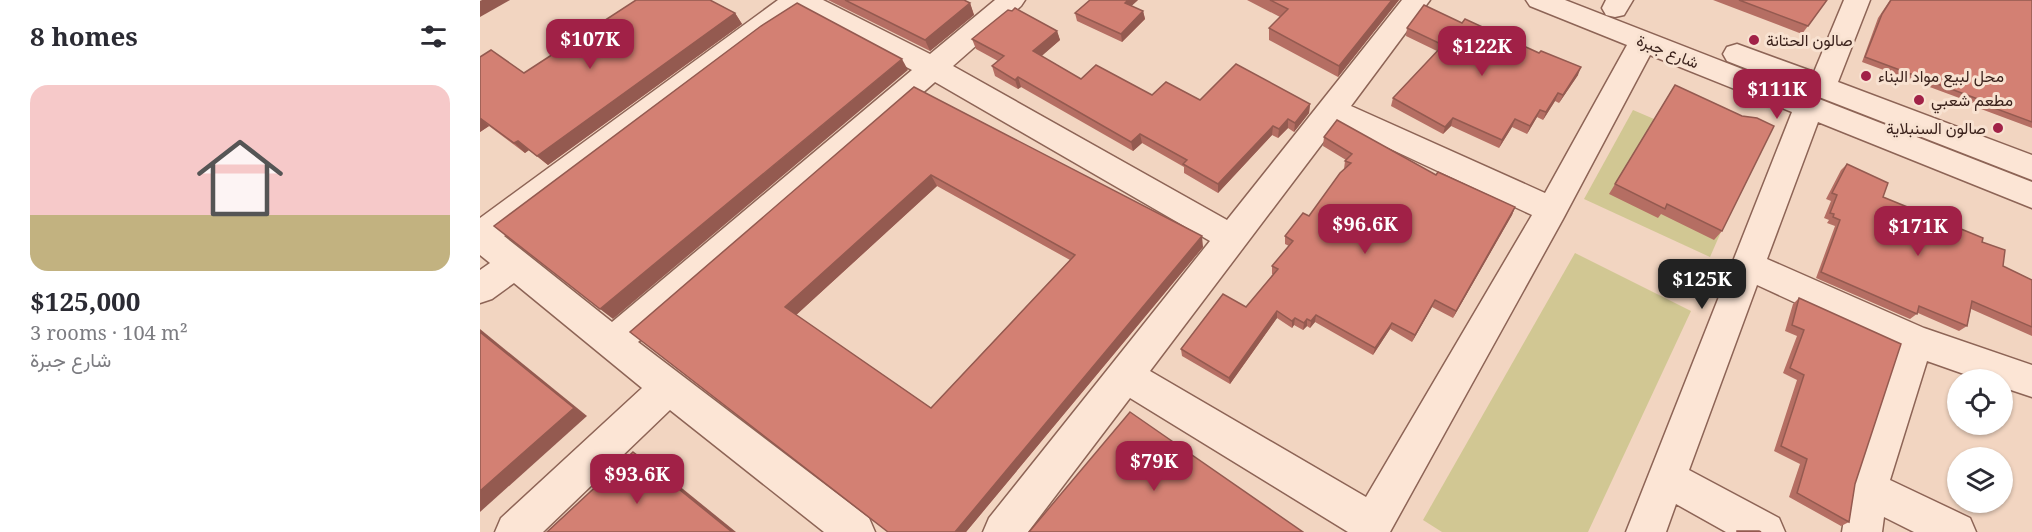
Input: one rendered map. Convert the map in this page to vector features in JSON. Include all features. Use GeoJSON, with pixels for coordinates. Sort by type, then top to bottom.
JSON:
{"type":"FeatureCollection","features":[{"type":"Feature","properties":{"kind":"street"},"geometry":{"type":"LineString","coordinates":[[796,0],[480,236],[612,343],[855,532]]}},
{"type":"Feature","properties":{"kind":"street"},"geometry":{"type":"LineString","coordinates":[[801,0],[933,68],[1232,238]]}},
{"type":"Feature","properties":{"kind":"street"},"geometry":{"type":"LineString","coordinates":[[612,343],[1012,0]]}},
{"type":"Feature","properties":{"kind":"street"},"geometry":{"type":"LineString","coordinates":[[1003,532],[1417,0]]}},
{"type":"Feature","properties":{"kind":"street","name":"شارع جبرة"},"geometry":{"type":"LineString","coordinates":[[1539,0],[1643,41],[2032,168]]}},
{"type":"Feature","properties":{"kind":"street"},"geometry":{"type":"LineString","coordinates":[[1646,532],[1748,265],[1815,97],[1857,0]]}},
{"type":"Feature","properties":{"kind":"street","name":"شارع جبرة"},"geometry":{"type":"LineString","coordinates":[[1610,3],[2032,195]]}},
{"type":"Feature","properties":{"kind":"street"},"geometry":{"type":"LineString","coordinates":[[1124,375],[1370,528],[1552,210],[1643,41]]}},
{"type":"Feature","properties":{"kind":"street"},"geometry":{"type":"LineString","coordinates":[[1331,108],[1552,210]]}},
{"type":"Feature","properties":{"kind":"street"},"geometry":{"type":"LineString","coordinates":[[480,289],[514,264]]}},
{"type":"Feature","properties":{"kind":"street"},"geometry":{"type":"LineString","coordinates":[[1748,265],[1916,341],[2032,381]]}},
{"type":"Feature","properties":{"kind":"street"},"geometry":{"type":"LineString","coordinates":[[1862,532],[1868,489],[1916,341]]}},
{"type":"Feature","properties":{"kind":"street"},"geometry":{"type":"LineString","coordinates":[[514,532],[669,387]]}},
{"type":"Feature","properties":{"kind":"street"},"geometry":{"type":"LineString","coordinates":[[1666,478],[1766,532]]}},
{"type":"Feature","properties":{"kind":"street"},"geometry":{"type":"LineString","coordinates":[[1868,489],[1956,532]]}},
{"type":"Feature","properties":{"kind":"shaded area"},"geometry":{"type":"Polygon","coordinates":[[[1633,110],[1752,161],[1710,257],[1584,199],[1633,110]]]}},
{"type":"Feature","properties":{"kind":"shaded area"},"geometry":{"type":"Polygon","coordinates":[[[1575,253],[1691,311],[1588,532],[1442,532],[1423,520],[1575,253]]]}},
{"type":"Feature","properties":{"kind":"building"},"geometry":{"type":"Polygon","coordinates":[[[636,0],[710,0],[735,13],[537,156],[518,141],[514,143],[480,118],[480,57],[491,50],[524,73],[636,0]]]}},
{"type":"Feature","properties":{"kind":"building"},"geometry":{"type":"Polygon","coordinates":[[[845,0],[964,0],[970,3],[925,40],[845,0]]]}},
{"type":"Feature","properties":{"kind":"building"},"geometry":{"type":"Polygon","coordinates":[[[1090,0],[1128,0],[1125,3],[1143,11],[1121,34],[1075,13],[1090,0]]]}},
{"type":"Feature","properties":{"kind":"building"},"geometry":{"type":"Polygon","coordinates":[[[1270,0],[1392,0],[1339,66],[1269,28],[1288,9],[1270,0]]]}},
{"type":"Feature","properties":{"kind":"building"},"geometry":{"type":"Polygon","coordinates":[[[1739,0],[1827,0],[1808,26],[1739,0]]]}},
{"type":"Feature","properties":{"kind":"building"},"geometry":{"type":"Polygon","coordinates":[[[1891,0],[2032,0],[2032,122],[1986,105],[1986,102],[1865,57],[1882,14],[1891,0]]]}},
{"type":"Feature","properties":{"kind":"building"},"geometry":{"type":"Polygon","coordinates":[[[797,3],[902,59],[600,309],[494,226],[761,26],[797,3]]]}},
{"type":"Feature","properties":{"kind":"building"},"geometry":{"type":"Polygon","coordinates":[[[1424,5],[1462,23],[1465,19],[1539,53],[1541,51],[1581,67],[1563,95],[1558,93],[1546,112],[1540,110],[1530,126],[1515,119],[1502,140],[1453,118],[1445,127],[1393,98],[1443,45],[1407,28],[1424,5]]]}},
{"type":"Feature","properties":{"kind":"building"},"geometry":{"type":"Polygon","coordinates":[[[1015,8],[1057,31],[1033,51],[1081,79],[1096,65],[1152,95],[1166,82],[1200,100],[1236,64],[1310,104],[1295,123],[1288,119],[1279,129],[1273,126],[1218,184],[1183,164],[1187,160],[1140,134],[1131,142],[1018,77],[1015,80],[992,66],[1004,56],[972,39],[1008,10],[1012,11],[1015,8]]]}},
{"type":"Feature","properties":{"kind":"building"},"geometry":{"type":"Polygon","coordinates":[[[1675,85],[1742,116],[1757,118],[1774,126],[1722,231],[1667,204],[1665,209],[1615,184],[1675,85]]]}},
{"type":"Feature","properties":{"kind":"building"},"geometry":{"type":"Polygon","coordinates":[[[914,87],[1202,236],[955,532],[888,532],[630,332],[914,87]],[[931,175],[785,307],[931,408],[1075,255],[931,175]]]}},
{"type":"Feature","properties":{"kind":"building"},"geometry":{"type":"Polygon","coordinates":[[[1337,120],[1436,175],[1438,172],[1515,207],[1456,311],[1435,300],[1415,335],[1392,323],[1375,348],[1316,315],[1311,321],[1307,319],[1304,323],[1295,318],[1292,321],[1277,311],[1229,378],[1181,349],[1223,294],[1246,307],[1278,269],[1272,266],[1293,241],[1285,236],[1303,213],[1309,216],[1340,173],[1351,163],[1345,161],[1352,154],[1324,137],[1337,120]]]}},
{"type":"Feature","properties":{"kind":"building"},"geometry":{"type":"Polygon","coordinates":[[[1847,164],[1888,183],[1883,197],[1983,238],[1982,242],[2005,250],[2003,266],[2032,280],[2032,327],[1972,301],[1967,326],[1919,306],[1917,314],[1821,272],[1840,220],[1830,213],[1837,195],[1832,193],[1847,164]]]}},
{"type":"Feature","properties":{"kind":"building"},"geometry":{"type":"Polygon","coordinates":[[[1799,298],[1901,344],[1855,484],[1849,522],[1797,493],[1807,459],[1781,446],[1804,375],[1790,368],[1804,330],[1792,325],[1799,298]]]}},
{"type":"Feature","properties":{"kind":"building"},"geometry":{"type":"Polygon","coordinates":[[[480,332],[574,408],[480,491],[480,332]]]}},
{"type":"Feature","properties":{"kind":"building"},"geometry":{"type":"Polygon","coordinates":[[[1130,412],[1303,532],[1029,532],[1130,412]]]}},
{"type":"Feature","properties":{"kind":"building"},"geometry":{"type":"Polygon","coordinates":[[[633,452],[732,532],[547,532],[633,452]]]}},
{"type":"Feature","properties":{"kind":"building"},"geometry":{"type":"Polygon","coordinates":[[[1759,531],[1761,532],[1737,532],[1759,531]]]}},
{"type":"Feature","properties":{"kind":"place","name":"صالون الحتانة"},"geometry":{"type":"Point","coordinates":[1754,40]}},
{"type":"Feature","properties":{"kind":"place","name":"محل لبيع مواد البناء"},"geometry":{"type":"Point","coordinates":[1866,76]}},
{"type":"Feature","properties":{"kind":"place","name":"مطعم شعبي"},"geometry":{"type":"Point","coordinates":[1919,100]}},
{"type":"Feature","properties":{"kind":"place","name":"صالون السنبلاية"},"geometry":{"type":"Point","coordinates":[1998,128]}}]}
